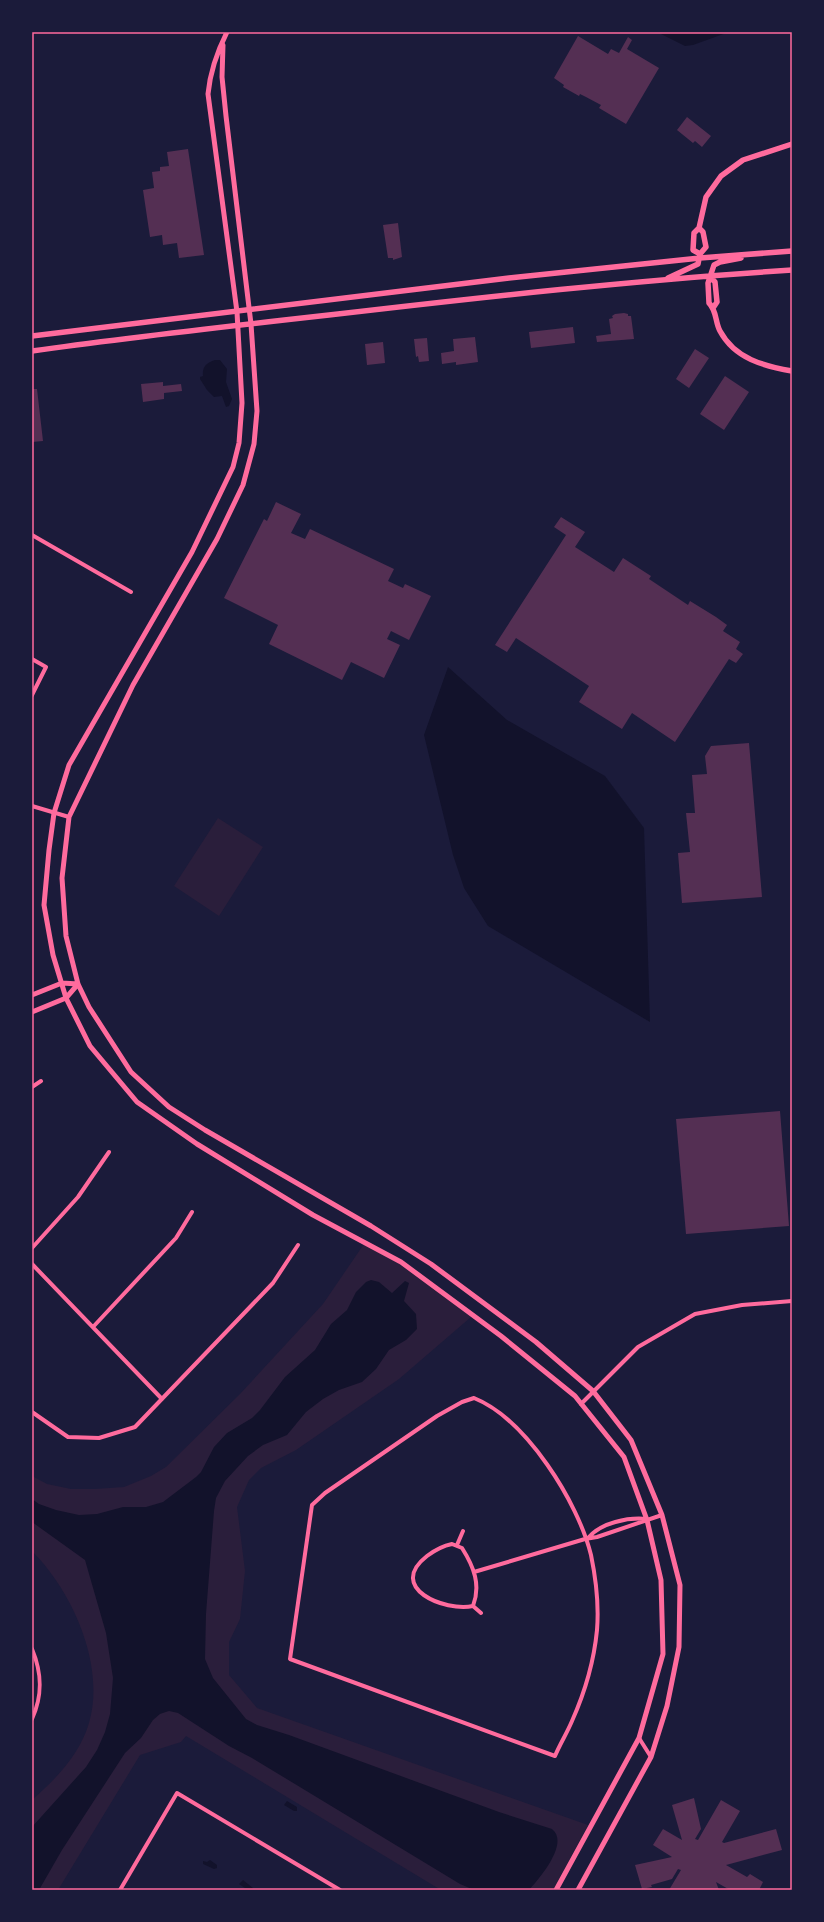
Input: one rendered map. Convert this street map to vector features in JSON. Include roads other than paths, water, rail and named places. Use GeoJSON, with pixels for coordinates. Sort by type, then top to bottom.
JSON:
{"type":"FeatureCollection","features":[{"type":"Feature","properties":{"kind":"main road"},"geometry":{"type":"LineString","coordinates":[[700,256],[692,250],[694,234],[698,228],[706,197],[716,180],[728,169],[750,157],[792,144]]}},
{"type":"Feature","properties":{"kind":"main road"},"geometry":{"type":"LineString","coordinates":[[666,280],[670,276],[694,268],[698,264],[700,256],[706,247],[704,232],[698,228]]}},
{"type":"Feature","properties":{"kind":"main road"},"geometry":{"type":"LineString","coordinates":[[32,336],[700,256],[792,251]]}},
{"type":"Feature","properties":{"kind":"main road"},"geometry":{"type":"LineString","coordinates":[[711,277],[714,265],[720,262],[743,258],[749,254]]}},
{"type":"Feature","properties":{"kind":"main road"},"geometry":{"type":"LineString","coordinates":[[32,351],[502,295],[792,270]]}},
{"type":"Feature","properties":{"kind":"main road"},"geometry":{"type":"LineString","coordinates":[[711,277],[715,282],[717,302],[714,308],[720,331],[736,351],[749,360],[792,371]]}},
{"type":"Feature","properties":{"kind":"street"},"geometry":{"type":"LineString","coordinates":[[227,32],[209,80],[208,94],[237,312],[242,403],[239,443],[233,467],[192,552],[69,765],[54,812],[44,905],[53,955],[66,998],[90,1046],[138,1102],[197,1144],[313,1215],[401,1262],[501,1336],[575,1396],[624,1457],[647,1520],[661,1580],[662,1654],[639,1738],[556,1890]]}},
{"type":"Feature","properties":{"kind":"street"},"geometry":{"type":"LineString","coordinates":[[223,40],[222,77],[224,98],[251,324],[256,411],[254,444],[243,485],[218,539],[132,685],[69,817],[62,878],[66,936],[78,984],[89,1007],[131,1072],[169,1107],[414,1252],[536,1342],[593,1391],[631,1440],[662,1515],[680,1585],[679,1647],[667,1706],[651,1757],[578,1890]]}},
{"type":"Feature","properties":{"kind":"street"},"geometry":{"type":"LineString","coordinates":[[32,535],[131,592]]}},
{"type":"Feature","properties":{"kind":"street"},"geometry":{"type":"LineString","coordinates":[[32,659],[46,667],[32,695]]}},
{"type":"Feature","properties":{"kind":"street"},"geometry":{"type":"LineString","coordinates":[[32,806],[69,817]]}},
{"type":"Feature","properties":{"kind":"street"},"geometry":{"type":"LineString","coordinates":[[32,995],[62,983],[78,984]]}},
{"type":"Feature","properties":{"kind":"street"},"geometry":{"type":"LineString","coordinates":[[32,1012],[66,998],[78,984]]}},
{"type":"Feature","properties":{"kind":"street"},"geometry":{"type":"LineString","coordinates":[[32,1087],[41,1081]]}},
{"type":"Feature","properties":{"kind":"street"},"geometry":{"type":"LineString","coordinates":[[32,1248],[78,1197],[109,1152]]}},
{"type":"Feature","properties":{"kind":"street"},"geometry":{"type":"LineString","coordinates":[[93,1327],[176,1238],[192,1212]]}},
{"type":"Feature","properties":{"kind":"street"},"geometry":{"type":"LineString","coordinates":[[32,1412],[68,1437],[99,1438],[135,1427],[273,1283],[298,1245]]}},
{"type":"Feature","properties":{"kind":"street"},"geometry":{"type":"LineString","coordinates":[[32,1264],[162,1399]]}},
{"type":"Feature","properties":{"kind":"street"},"geometry":{"type":"LineString","coordinates":[[581,1404],[638,1347],[695,1314],[742,1305],[792,1301]]}},
{"type":"Feature","properties":{"kind":"street"},"geometry":{"type":"LineString","coordinates":[[474,1398],[486,1402],[515,1427],[544,1460],[557,1479],[587,1538],[596,1583],[597,1630],[592,1663],[580,1702],[555,1756],[290,1659],[312,1505],[325,1492],[437,1416],[462,1402],[474,1398]]}},
{"type":"Feature","properties":{"kind":"street"},"geometry":{"type":"LineString","coordinates":[[474,1572],[587,1538],[597,1537],[662,1515]]}},
{"type":"Feature","properties":{"kind":"street"},"geometry":{"type":"LineString","coordinates":[[587,1538],[596,1530],[633,1518],[647,1520]]}},
{"type":"Feature","properties":{"kind":"street"},"geometry":{"type":"LineString","coordinates":[[457,1545],[463,1531]]}},
{"type":"Feature","properties":{"kind":"street"},"geometry":{"type":"LineString","coordinates":[[446,1545],[457,1545],[466,1554],[478,1581],[478,1590],[473,1606],[464,1608],[448,1605],[417,1591],[412,1577],[414,1570],[419,1563],[446,1545]]}},
{"type":"Feature","properties":{"kind":"street"},"geometry":{"type":"LineString","coordinates":[[473,1606],[481,1613]]}},
{"type":"Feature","properties":{"kind":"street"},"geometry":{"type":"LineString","coordinates":[[32,1649],[40,1676],[41,1691],[37,1708],[32,1719]]}},
{"type":"Feature","properties":{"kind":"street"},"geometry":{"type":"LineString","coordinates":[[639,1738],[651,1757]]}},
{"type":"Feature","properties":{"kind":"street"},"geometry":{"type":"LineString","coordinates":[[120,1890],[177,1793],[340,1890]]}}]}
